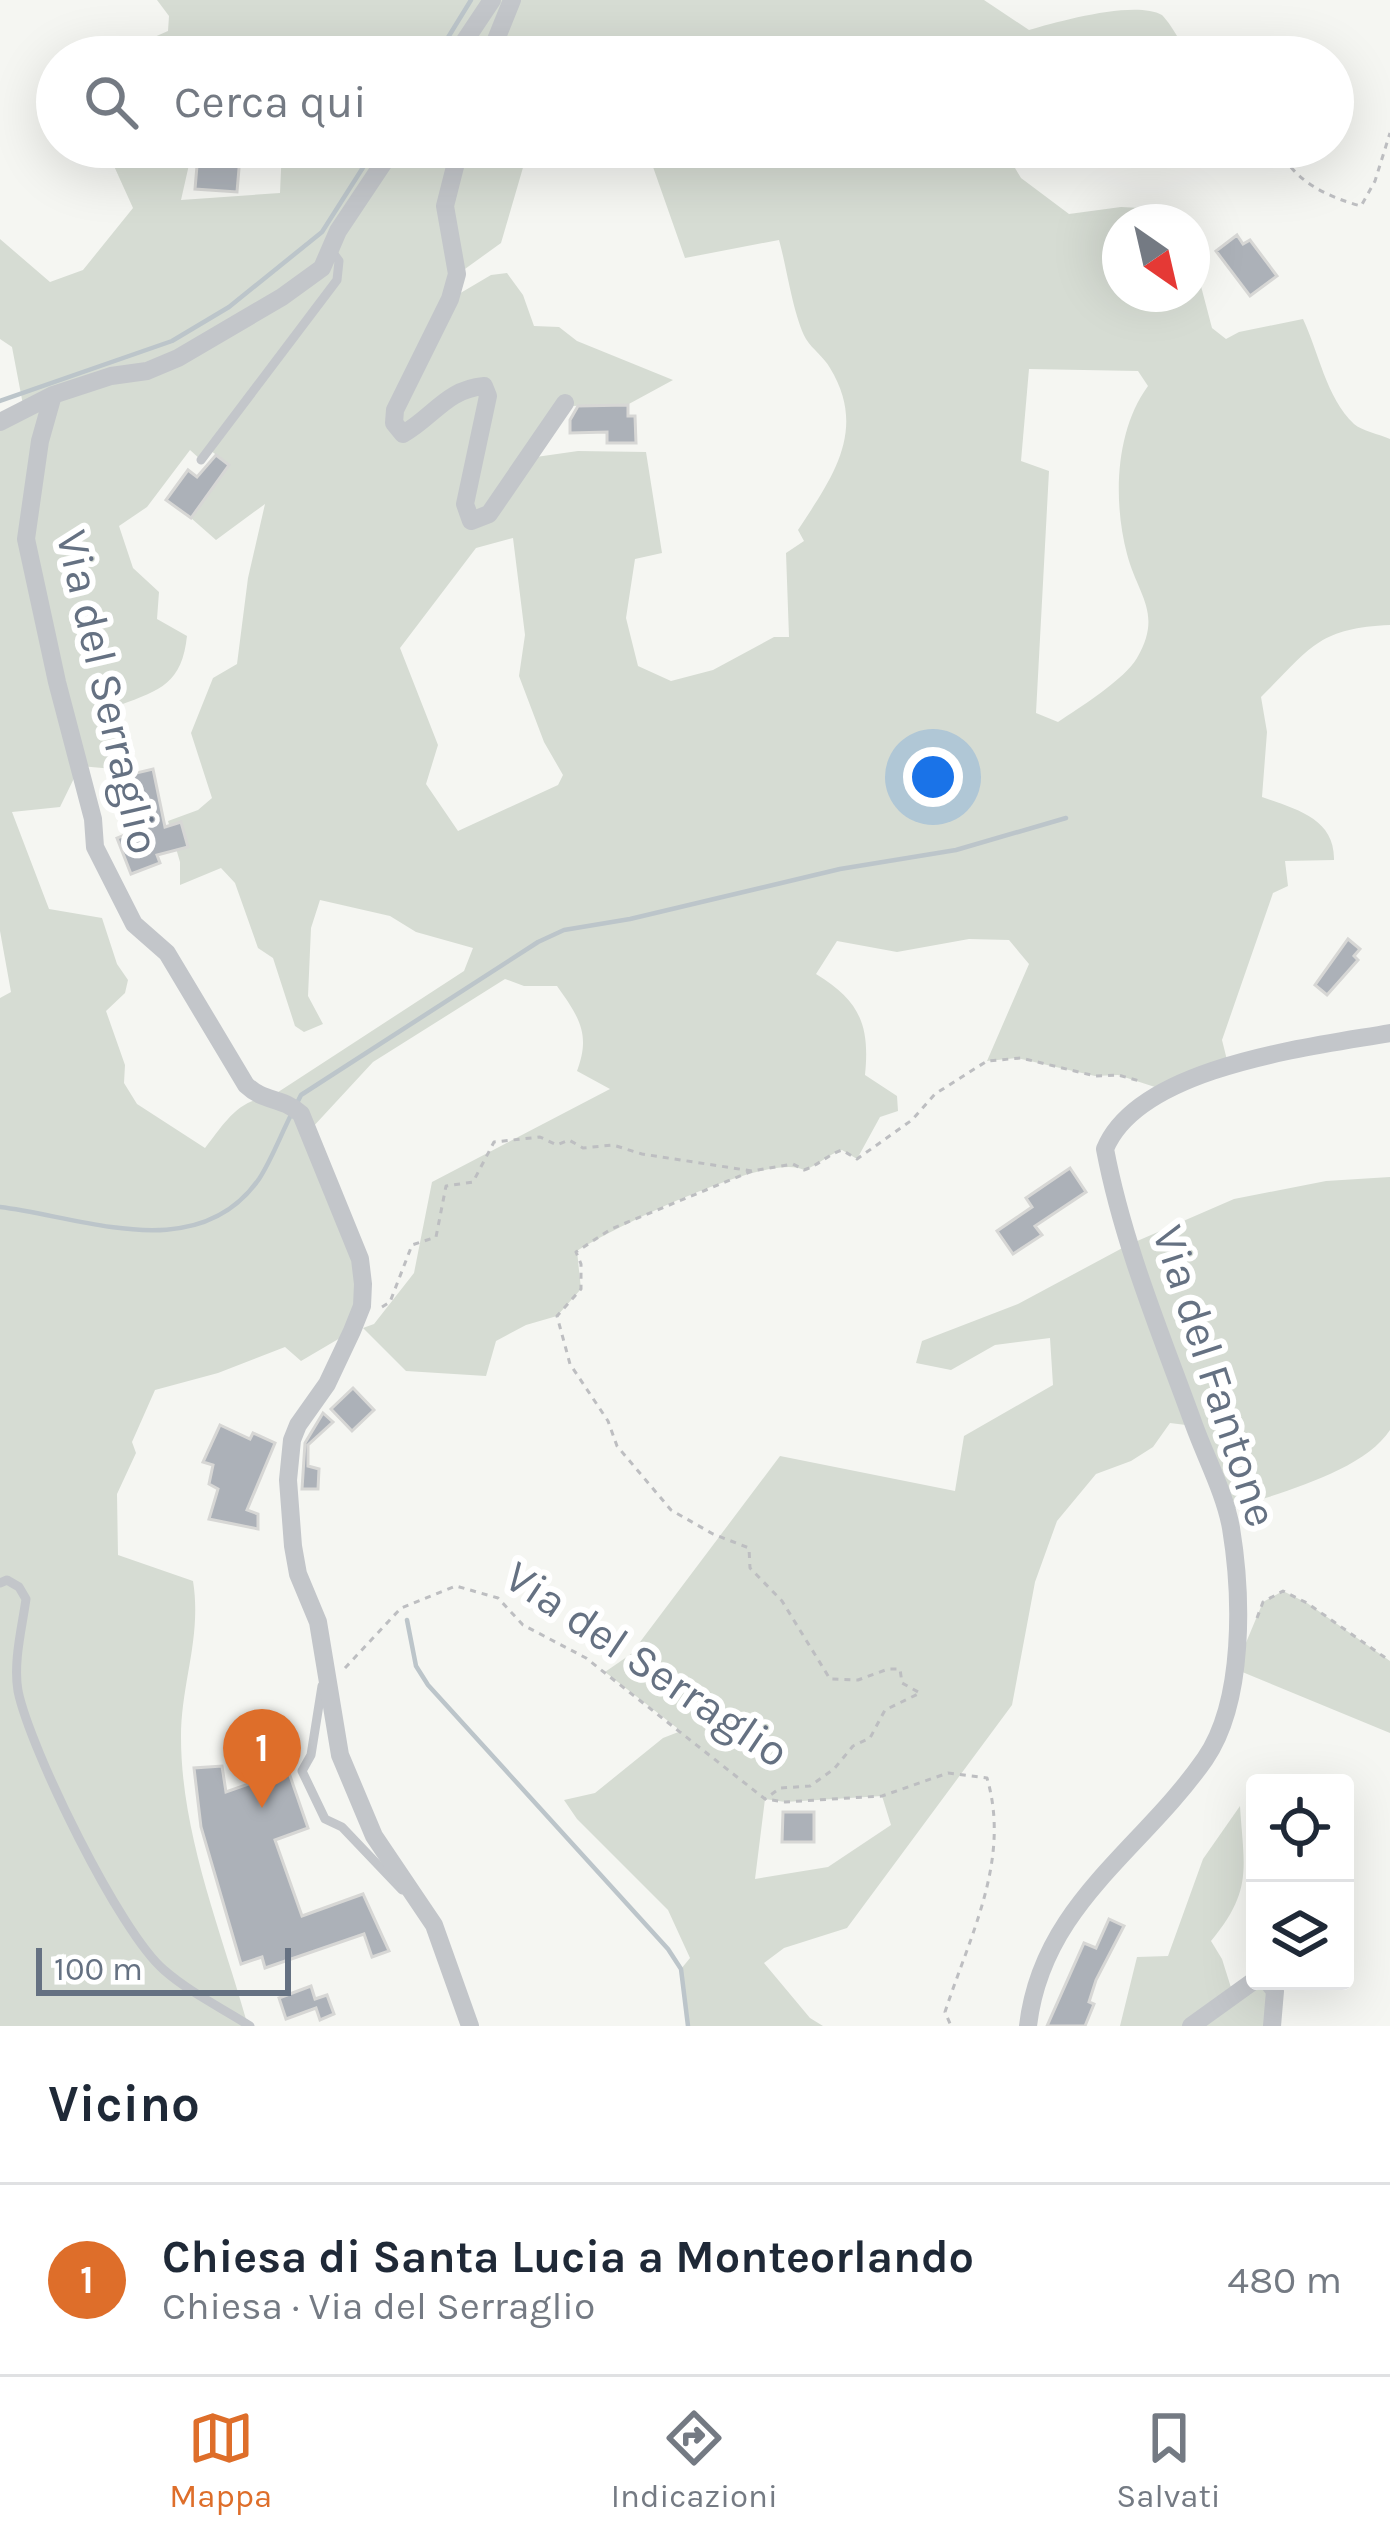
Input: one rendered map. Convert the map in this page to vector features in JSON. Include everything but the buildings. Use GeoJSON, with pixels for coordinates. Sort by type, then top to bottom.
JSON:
{"type":"FeatureCollection","features":[{"type":"Feature","properties":{"kind":"street"},"geometry":{"type":"LineString","coordinates":[[468,36],[492,0]]}},
{"type":"Feature","properties":{"kind":"street"},"geometry":{"type":"LineString","coordinates":[[497,36],[512,0]]}},
{"type":"Feature","properties":{"kind":"street"},"geometry":{"type":"LineString","coordinates":[[0,422],[53,395],[110,376],[147,371],[178,358],[282,297],[322,268],[338,231],[380,168]]}},
{"type":"Feature","properties":{"kind":"street"},"geometry":{"type":"LineString","coordinates":[[455,168],[445,206],[458,274],[394,410],[394,423],[403,434],[445,398],[484,386],[488,396],[465,504],[471,521],[489,514],[565,403]]}},
{"type":"Feature","properties":{"kind":"street","name":"Via del Serraglio"},"geometry":{"type":"LineString","coordinates":[[53,395],[40,441],[26,539],[93,820],[95,847],[134,924],[167,953],[246,1085],[259,1098],[294,1107],[361,1259],[362,1306],[327,1384],[292,1440],[288,1480],[298,1574],[318,1622],[328,1664],[340,1755],[363,1814],[434,1924],[470,2026]]}},
{"type":"Feature","properties":{"kind":"street","name":"Via del Fantone"},"geometry":{"type":"LineString","coordinates":[[1028,2026],[1043,1961],[1093,1884],[1136,1843],[1207,1756],[1226,1714],[1235,1669],[1236,1581],[1230,1524],[1128,1245],[1106,1149],[1126,1116],[1217,1066],[1390,1033]]}},
{"type":"Feature","properties":{"kind":"street"},"geometry":{"type":"LineString","coordinates":[[1191,2026],[1246,1986]]}},
{"type":"Feature","properties":{"kind":"street"},"geometry":{"type":"LineString","coordinates":[[1272,2026],[1274,1990]]}},
{"type":"Feature","properties":{"kind":"lane"},"geometry":{"type":"LineString","coordinates":[[201,460],[338,280],[339,261],[331,250]]}},
{"type":"Feature","properties":{"kind":"lane"},"geometry":{"type":"LineString","coordinates":[[0,1582],[7,1580],[19,1587],[26,1599],[17,1685],[25,1719],[47,1772],[131,1931],[163,1970],[250,2026]]}},
{"type":"Feature","properties":{"kind":"lane"},"geometry":{"type":"LineString","coordinates":[[328,1664],[311,1755],[302,1771],[325,1819],[342,1827],[434,1924]]}},
{"type":"Feature","properties":{"kind":"path"},"geometry":{"type":"LineString","coordinates":[[1292,168],[1321,192],[1361,206],[1375,181],[1390,134]]}},
{"type":"Feature","properties":{"kind":"path"},"geometry":{"type":"LineString","coordinates":[[765,1799],[780,1788],[810,1786],[834,1769],[853,1746],[870,1738],[885,1710],[920,1694],[902,1683],[900,1670],[888,1669],[858,1680],[830,1678],[782,1601],[750,1568],[749,1548],[671,1510],[617,1446],[608,1421],[570,1364],[557,1316],[581,1289],[576,1252],[611,1229],[752,1171],[793,1164],[804,1170],[842,1150],[857,1159],[912,1120],[935,1094],[987,1061],[1021,1058],[1095,1076],[1118,1075],[1167,1093]]}},
{"type":"Feature","properties":{"kind":"path"},"geometry":{"type":"LineString","coordinates":[[362,1306],[367,1314],[390,1302],[412,1245],[436,1237],[446,1186],[473,1182],[494,1142],[539,1138],[583,1148],[613,1145],[752,1171]]}},
{"type":"Feature","properties":{"kind":"path","name":"Via del Serraglio"},"geometry":{"type":"LineString","coordinates":[[329,1688],[401,1608],[456,1586],[498,1598],[523,1624],[586,1658],[765,1799],[883,1796],[948,1773],[987,1778],[994,1802],[993,1871],[945,2012],[951,2026]]}},
{"type":"Feature","properties":{"kind":"path"},"geometry":{"type":"LineString","coordinates":[[1256,1619],[1263,1602],[1283,1591],[1390,1660]]}},
{"type":"Feature","properties":{"kind":"shaded area"},"geometry":{"type":"Polygon","coordinates":[[[157,0],[984,0],[1029,30],[1134,10],[1162,15],[1177,36],[157,36],[168,31],[169,16],[157,0]]]}},
{"type":"Feature","properties":{"kind":"shaded area"},"geometry":{"type":"Polygon","coordinates":[[[115,168],[188,168],[181,200],[280,193],[281,168],[523,168],[501,243],[458,274],[452,298],[491,275],[507,273],[523,295],[534,326],[559,327],[577,341],[673,380],[627,405],[569,406],[529,458],[578,451],[646,452],[662,553],[635,559],[626,618],[638,666],[671,681],[713,670],[774,637],[789,637],[786,553],[804,541],[798,530],[841,453],[846,412],[830,368],[801,329],[779,240],[685,258],[653,168],[1015,168],[1021,178],[1069,214],[1102,210],[1102,312],[1208,312],[1212,328],[1226,339],[1303,319],[1344,413],[1357,426],[1390,439],[1390,625],[1330,636],[1304,654],[1261,697],[1267,732],[1262,797],[1311,817],[1328,834],[1334,860],[1285,861],[1288,886],[1273,893],[1222,1040],[1228,1064],[1158,1088],[1118,1075],[1095,1076],[1017,1058],[987,1061],[1029,964],[1009,940],[969,939],[897,952],[837,941],[816,974],[843,994],[859,1016],[866,1042],[865,1075],[897,1096],[898,1111],[880,1117],[857,1159],[842,1150],[804,1170],[786,1167],[726,1181],[655,1210],[577,1251],[581,1289],[557,1316],[496,1341],[486,1376],[406,1371],[363,1328],[374,1324],[414,1273],[432,1182],[610,1089],[577,1071],[583,1046],[581,1026],[557,986],[524,986],[505,979],[373,1062],[311,1129],[360,1259],[352,1331],[301,1361],[285,1347],[218,1373],[155,1390],[132,1442],[136,1453],[117,1494],[118,1555],[193,1581],[195,1621],[182,1717],[183,1774],[195,1847],[248,2026],[0,2026],[0,998],[11,992],[0,931],[0,422],[24,410],[12,347],[0,339],[0,239],[50,282],[83,270],[133,208],[115,168]],[[1029,369],[1021,461],[1049,471],[1036,713],[1058,722],[1123,675],[1137,658],[1148,629],[1146,605],[1127,554],[1119,489],[1123,445],[1148,386],[1138,371],[1029,369]],[[190,450],[147,507],[119,526],[133,568],[159,592],[157,619],[187,636],[174,675],[158,689],[120,705],[125,770],[80,766],[60,807],[12,812],[49,909],[102,918],[117,964],[128,980],[125,993],[106,1011],[125,1065],[124,1083],[137,1104],[205,1148],[240,1108],[269,1098],[464,971],[473,948],[416,932],[390,916],[320,900],[311,928],[308,996],[323,1024],[304,1032],[295,1026],[273,958],[258,948],[235,883],[221,868],[180,885],[180,862],[168,821],[198,810],[212,798],[191,733],[213,678],[237,664],[248,578],[265,504],[216,540],[191,518],[229,465],[210,450],[201,460],[190,450]],[[513,538],[476,548],[400,648],[438,745],[426,784],[458,831],[558,785],[563,775],[544,742],[519,676],[525,635],[513,538]]]}},
{"type":"Feature","properties":{"kind":"shaded area"},"geometry":{"type":"Polygon","coordinates":[[[1390,1177],[1390,1430],[1377,1445],[1338,1470],[1226,1511],[1194,1426],[1170,1423],[1153,1447],[1096,1474],[1057,1521],[1035,1582],[1012,1705],[847,1928],[784,1948],[764,1963],[810,2018],[823,2026],[688,2026],[681,1969],[690,1958],[668,1910],[577,1819],[564,1800],[595,1793],[663,1738],[681,1731],[605,1672],[631,1654],[780,1456],[955,1491],[964,1436],[1053,1385],[1050,1338],[995,1345],[951,1370],[916,1363],[922,1341],[1018,1304],[1128,1245],[1234,1199],[1326,1181],[1390,1177]],[[882,1796],[765,1799],[755,1879],[828,1867],[891,1825],[882,1796]]]}},
{"type":"Feature","properties":{"kind":"shaded area"},"geometry":{"type":"Polygon","coordinates":[[[1283,1591],[1390,1661],[1390,1733],[1235,1669],[1263,1602],[1283,1591]]]}},
{"type":"Feature","properties":{"kind":"shaded area"},"geometry":{"type":"Polygon","coordinates":[[[1240,1806],[1244,1863],[1240,1892],[1211,1941],[1233,1994],[1268,1990],[1272,2026],[1120,2026],[1137,1957],[1168,1956],[1203,1859],[1240,1806]]]}},
{"type":"Feature","properties":{"kind":"waterway"},"geometry":{"type":"LineString","coordinates":[[449,36],[471,0]]}},
{"type":"Feature","properties":{"kind":"waterway"},"geometry":{"type":"LineString","coordinates":[[0,401],[172,341],[229,307],[322,232],[363,168]]}},
{"type":"Feature","properties":{"kind":"waterway"},"geometry":{"type":"LineString","coordinates":[[297,1103],[301,1095],[538,942],[564,930],[840,869],[956,850],[1066,818]]}},
{"type":"Feature","properties":{"kind":"waterway"},"geometry":{"type":"LineString","coordinates":[[0,1207],[138,1230],[204,1222],[234,1206],[259,1179],[292,1113]]}},
{"type":"Feature","properties":{"kind":"waterway"},"geometry":{"type":"LineString","coordinates":[[407,1620],[416,1666],[428,1685],[668,1949],[681,1969],[688,2026]]}},
{"type":"Feature","properties":{"kind":"place","name":"Chiesa di Santa Lucia a Monteorlando"},"geometry":{"type":"Point","coordinates":[262,1808]}}]}
